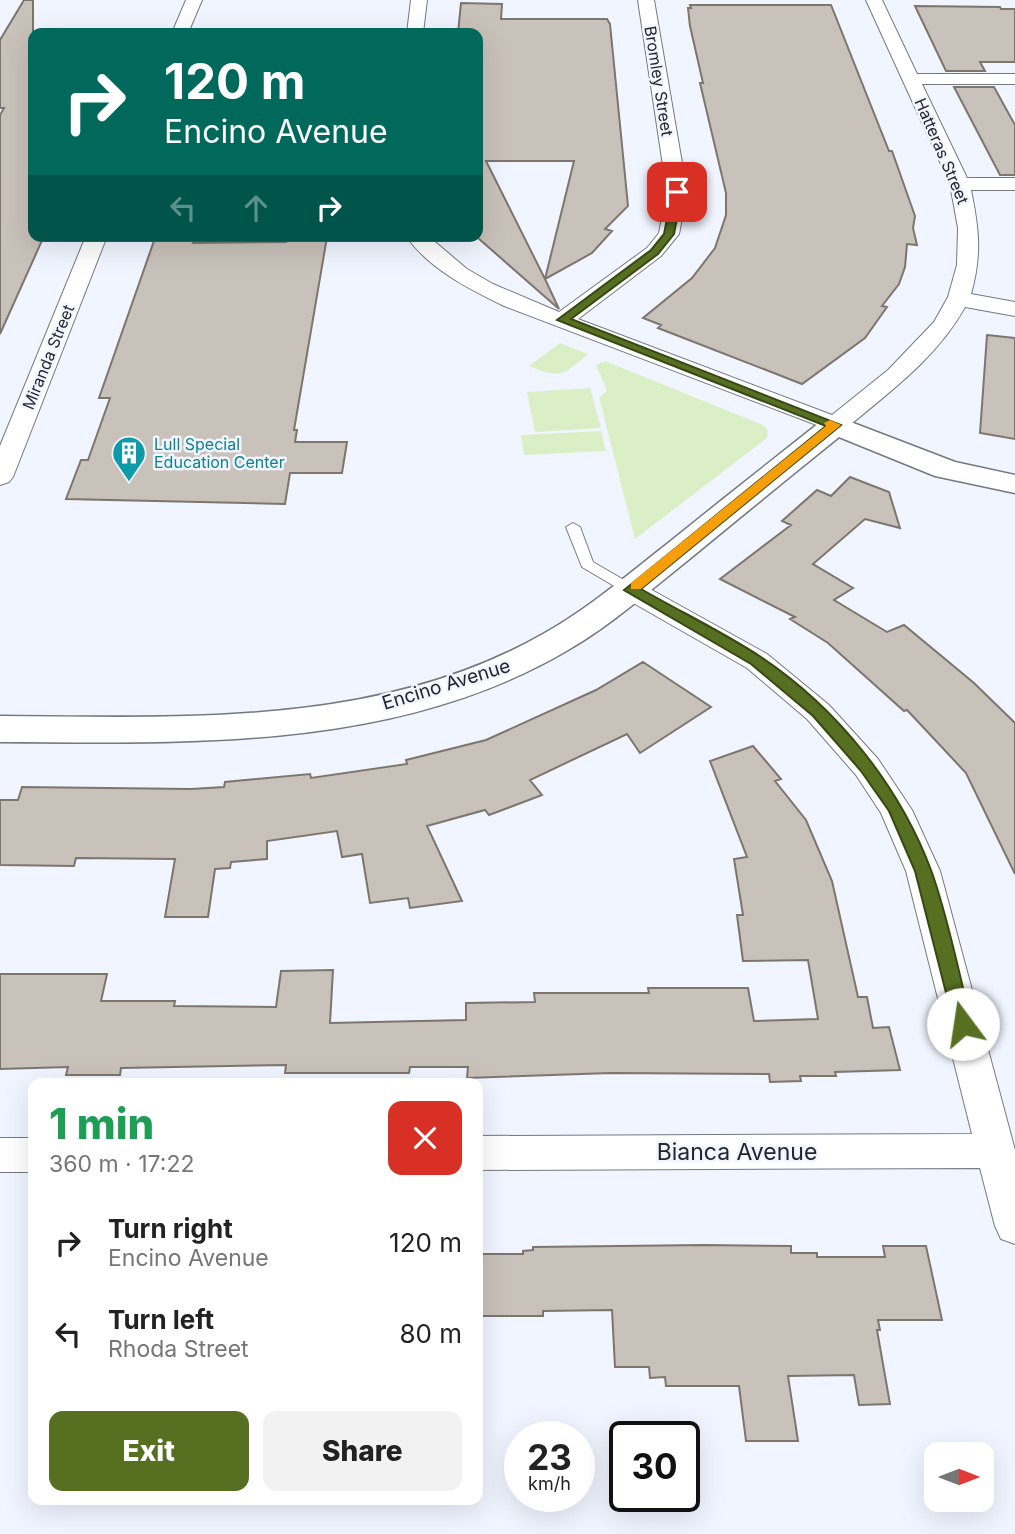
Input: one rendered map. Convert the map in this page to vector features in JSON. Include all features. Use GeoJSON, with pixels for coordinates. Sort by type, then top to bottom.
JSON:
{"type":"FeatureCollection","features":[{"type":"Feature","properties":{"kind":"street"},"geometry":{"type":"LineString","coordinates":[[182,28],[194,0]]}},
{"type":"Feature","properties":{"kind":"street"},"geometry":{"type":"LineString","coordinates":[[416,28],[419,0]]}},
{"type":"Feature","properties":{"kind":"street","name":"Bromley Street"},"geometry":{"type":"LineString","coordinates":[[563,320],[654,252],[669,234],[677,192],[646,0]]}},
{"type":"Feature","properties":{"kind":"street","name":"Hatteras Street"},"geometry":{"type":"LineString","coordinates":[[835,425],[922,351],[960,299],[969,271],[971,247],[968,213],[960,184],[874,0]]}},
{"type":"Feature","properties":{"kind":"street"},"geometry":{"type":"LineString","coordinates":[[911,79],[1015,79]]}},
{"type":"Feature","properties":{"kind":"street"},"geometry":{"type":"LineString","coordinates":[[960,184],[1015,184]]}},
{"type":"Feature","properties":{"kind":"street","name":"Miranda Street"},"geometry":{"type":"LineString","coordinates":[[0,477],[95,242]]}},
{"type":"Feature","properties":{"kind":"street"},"geometry":{"type":"LineString","coordinates":[[421,242],[433,255],[464,276],[521,304],[946,469],[1015,484]]}},
{"type":"Feature","properties":{"kind":"street"},"geometry":{"type":"LineString","coordinates":[[960,299],[1015,309]]}},
{"type":"Feature","properties":{"kind":"street","name":"Encino Avenue"},"geometry":{"type":"LineString","coordinates":[[0,729],[213,729],[286,723],[416,697],[479,678],[524,660],[568,636],[631,590],[835,425]]}},
{"type":"Feature","properties":{"kind":"street"},"geometry":{"type":"LineString","coordinates":[[631,590],[757,661],[818,712],[867,767],[896,810],[923,871],[1015,1226]]}},
{"type":"Feature","properties":{"kind":"street","name":"Bianca Avenue"},"geometry":{"type":"LineString","coordinates":[[483,1153],[996,1151]]}},
{"type":"Feature","properties":{"kind":"street"},"geometry":{"type":"LineString","coordinates":[[0,1155],[28,1155]]}},
{"type":"Feature","properties":{"kind":"lane"},"geometry":{"type":"LineString","coordinates":[[573,527],[587,564],[631,590]]}},
{"type":"Feature","properties":{"kind":"green space"},"geometry":{"type":"Polygon","coordinates":[[[560,343],[588,354],[561,373],[548,373],[529,366],[560,343]]]}},
{"type":"Feature","properties":{"kind":"green space"},"geometry":{"type":"Polygon","coordinates":[[[605,361],[763,425],[768,431],[767,438],[635,539],[599,397],[607,391],[596,365],[605,361]]]}},
{"type":"Feature","properties":{"kind":"green space"},"geometry":{"type":"Polygon","coordinates":[[[590,388],[601,428],[535,432],[527,392],[590,388]]]}},
{"type":"Feature","properties":{"kind":"green space"},"geometry":{"type":"Polygon","coordinates":[[[601,431],[606,451],[524,455],[521,435],[601,431]]]}},
{"type":"Feature","properties":{"kind":"building"},"geometry":{"type":"Polygon","coordinates":[[[24,0],[33,0],[33,28],[28,28],[28,242],[41,242],[0,334],[0,115],[4,108],[0,108],[0,40],[24,0]]]}},
{"type":"Feature","properties":{"kind":"building"},"geometry":{"type":"Polygon","coordinates":[[[461,3],[502,4],[501,19],[607,19],[610,24],[628,206],[605,229],[612,231],[592,253],[545,279],[559,309],[483,242],[483,28],[458,28],[461,3]],[[486,161],[545,279],[574,161],[486,161]]]}},
{"type":"Feature","properties":{"kind":"building"},"geometry":{"type":"Polygon","coordinates":[[[690,5],[831,5],[889,151],[892,151],[915,216],[913,228],[917,245],[907,244],[905,267],[899,284],[882,306],[887,307],[865,338],[802,384],[658,328],[661,325],[643,318],[692,278],[715,248],[726,215],[726,193],[700,83],[703,83],[690,26],[690,5]]]}},
{"type":"Feature","properties":{"kind":"building"},"geometry":{"type":"Polygon","coordinates":[[[915,6],[1015,9],[1015,62],[980,62],[985,71],[946,71],[915,6]]]}},
{"type":"Feature","properties":{"kind":"building"},"geometry":{"type":"Polygon","coordinates":[[[954,87],[994,87],[1015,125],[1015,175],[1000,175],[954,87]]]}},
{"type":"Feature","properties":{"kind":"building"},"geometry":{"type":"Polygon","coordinates":[[[154,242],[326,242],[294,430],[297,430],[295,442],[347,442],[342,473],[290,473],[285,504],[66,499],[81,460],[88,460],[110,398],[99,398],[154,242]]]}},
{"type":"Feature","properties":{"kind":"building"},"geometry":{"type":"Polygon","coordinates":[[[987,335],[1015,338],[1015,439],[980,433],[987,335]]]}},
{"type":"Feature","properties":{"kind":"building"},"geometry":{"type":"Polygon","coordinates":[[[850,477],[889,492],[900,528],[865,519],[813,564],[853,588],[834,600],[887,632],[904,625],[974,683],[1015,723],[1015,874],[966,773],[907,710],[904,711],[828,643],[790,619],[795,617],[720,579],[791,525],[782,521],[817,490],[831,496],[850,477]]]}},
{"type":"Feature","properties":{"kind":"building"},"geometry":{"type":"Polygon","coordinates":[[[643,662],[711,707],[640,753],[627,734],[530,780],[542,795],[489,815],[485,810],[427,826],[462,901],[410,908],[408,898],[370,903],[362,854],[342,857],[337,831],[267,841],[267,859],[231,862],[230,868],[215,869],[208,917],[165,917],[175,859],[76,858],[74,866],[0,865],[0,800],[18,800],[22,787],[191,789],[224,787],[225,782],[310,774],[311,778],[407,764],[406,760],[486,740],[596,690],[643,662]]]}},
{"type":"Feature","properties":{"kind":"building"},"geometry":{"type":"Polygon","coordinates":[[[753,746],[781,779],[775,781],[806,820],[832,881],[858,997],[867,997],[873,1028],[889,1027],[900,1070],[835,1072],[836,1076],[800,1076],[801,1081],[770,1082],[769,1074],[611,1073],[467,1078],[468,1067],[410,1067],[409,1073],[285,1073],[286,1065],[121,1068],[120,1075],[66,1075],[68,1067],[0,1069],[0,974],[107,974],[101,1001],[175,1001],[174,1006],[276,1007],[281,971],[333,970],[330,1023],[466,1020],[466,1003],[535,1002],[534,993],[649,993],[648,988],[748,988],[754,1021],[818,1019],[808,960],[743,961],[737,915],[743,915],[734,859],[747,857],[710,761],[753,746]]]}},
{"type":"Feature","properties":{"kind":"building"},"geometry":{"type":"Polygon","coordinates":[[[791,1246],[791,1253],[817,1253],[817,1257],[885,1257],[883,1246],[926,1246],[942,1320],[878,1320],[880,1330],[877,1330],[890,1404],[859,1405],[854,1375],[788,1376],[798,1441],[746,1441],[739,1386],[666,1386],[665,1377],[650,1378],[649,1367],[615,1367],[612,1310],[543,1311],[543,1316],[483,1316],[483,1254],[523,1254],[523,1251],[533,1250],[533,1247],[791,1246]]]}},
{"type":"Feature","properties":{"kind":"slow traffic"},"geometry":{"type":"LineString","coordinates":[[636,586],[835,425],[830,423]]}},
{"type":"Feature","properties":{"kind":"place","name":"Lull Special Education Center"},"geometry":{"type":"Point","coordinates":[129,483]}},
{"type":"Feature","properties":{"kind":"route"},"geometry":{"type":"LineString","coordinates":[[677,192],[669,234],[654,252],[563,320],[835,425],[631,590],[757,661],[818,712],[867,767],[896,810],[923,871],[963,1024]]}}]}
